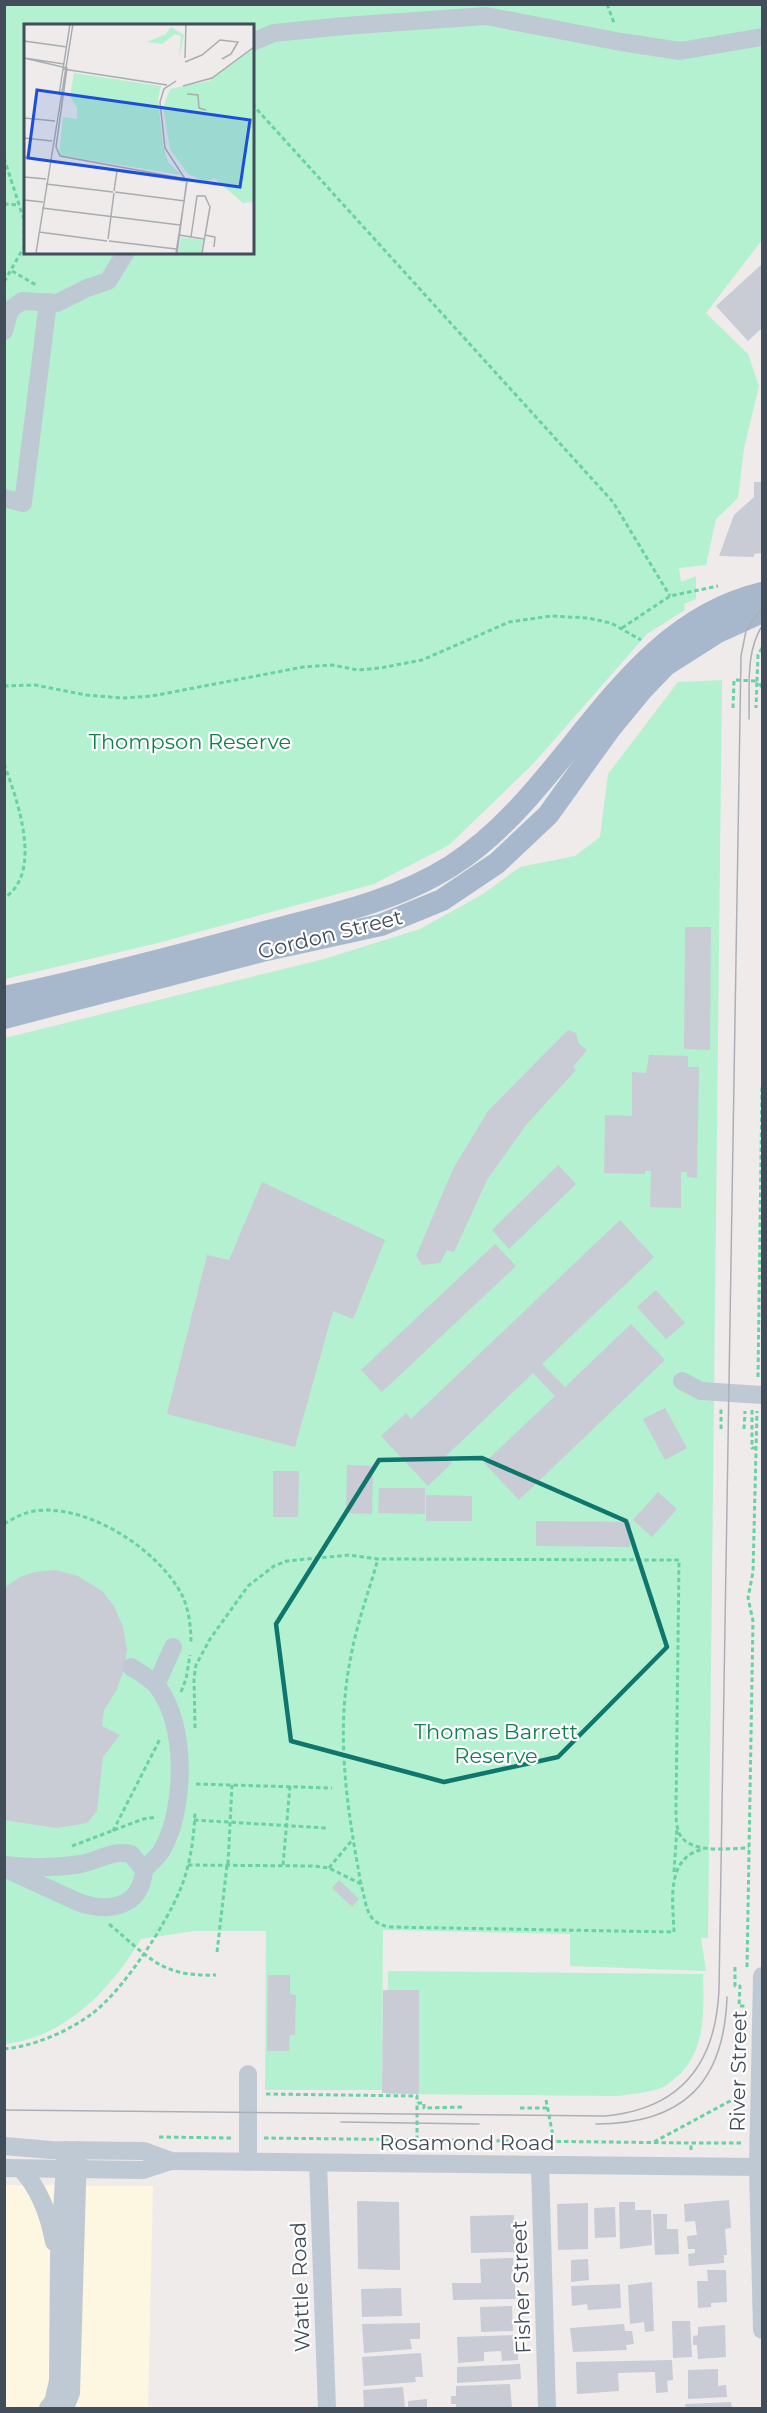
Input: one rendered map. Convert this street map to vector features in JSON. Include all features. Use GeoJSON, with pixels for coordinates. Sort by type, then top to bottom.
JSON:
{"type":"FeatureCollection","features":[{"type":"Feature","properties":{"kind":"main road","name":"Gordon Street"},"geometry":{"type":"LineString","coordinates":[[4,997],[170,958],[364,905],[407,888],[451,866],[481,845],[512,816],[614,696],[673,635],[706,613],[728,603],[762,609]]}},
{"type":"Feature","properties":{"kind":"main road","name":"Gordon Street"},"geometry":{"type":"LineString","coordinates":[[4,1018],[262,951],[381,925],[442,900],[469,884],[519,844],[548,815],[609,730],[640,691],[666,666],[692,647],[762,609]]}},
{"type":"Feature","properties":{"kind":"main road"},"geometry":{"type":"LineString","coordinates":[[512,816],[536,812],[548,815]]}},
{"type":"Feature","properties":{"kind":"street"},"geometry":{"type":"LineString","coordinates":[[254,41],[274,33],[486,16],[680,51],[762,37]]}},
{"type":"Feature","properties":{"kind":"street"},"geometry":{"type":"LineString","coordinates":[[4,331],[10,310],[22,301],[57,303],[87,288],[108,281],[125,254]]}},
{"type":"Feature","properties":{"kind":"street"},"geometry":{"type":"LineString","coordinates":[[4,498],[23,503],[48,302]]}},
{"type":"Feature","properties":{"kind":"street"},"geometry":{"type":"LineString","coordinates":[[682,1381],[701,1391],[760,1394]]}},
{"type":"Feature","properties":{"kind":"street"},"geometry":{"type":"LineString","coordinates":[[156,1685],[173,1647]]}},
{"type":"Feature","properties":{"kind":"street"},"geometry":{"type":"LineString","coordinates":[[4,1866],[78,1902],[100,1907],[121,1905],[130,1900],[143,1882],[144,1870],[162,1850],[176,1813],[180,1772],[172,1713],[156,1685],[131,1666]]}},
{"type":"Feature","properties":{"kind":"street"},"geometry":{"type":"LineString","coordinates":[[4,1866],[39,1867],[82,1863],[110,1853],[121,1852],[131,1854],[144,1870]]}},
{"type":"Feature","properties":{"kind":"street","name":"River Street"},"geometry":{"type":"LineString","coordinates":[[754,1975],[751,2143],[760,2167],[762,2330]]}},
{"type":"Feature","properties":{"kind":"street"},"geometry":{"type":"LineString","coordinates":[[248,2074],[248,2162]]}},
{"type":"Feature","properties":{"kind":"street","name":"Rosamond Road"},"geometry":{"type":"LineString","coordinates":[[4,2146],[144,2151],[171,2161]]}},
{"type":"Feature","properties":{"kind":"street"},"geometry":{"type":"LineString","coordinates":[[65,2409],[71,2393],[72,2150]]}},
{"type":"Feature","properties":{"kind":"street","name":"Rosamond Road"},"geometry":{"type":"LineString","coordinates":[[13,2169],[143,2170],[171,2161],[760,2167]]}},
{"type":"Feature","properties":{"kind":"street","name":"Wattle Road"},"geometry":{"type":"LineString","coordinates":[[318,2164],[327,2409]]}},
{"type":"Feature","properties":{"kind":"street","name":"Fisher Street"},"geometry":{"type":"LineString","coordinates":[[540,2165],[548,2409]]}},
{"type":"Feature","properties":{"kind":"street"},"geometry":{"type":"LineString","coordinates":[[13,2169],[31,2180],[45,2210],[59,2274]]}},
{"type":"Feature","properties":{"kind":"street"},"geometry":{"type":"LineString","coordinates":[[48,2409],[53,2402],[58,2381],[59,2274],[71,2170]]}},
{"type":"Feature","properties":{"kind":"path"},"geometry":{"type":"LineString","coordinates":[[254,106],[613,501],[670,596]]}},
{"type":"Feature","properties":{"kind":"path"},"geometry":{"type":"LineString","coordinates":[[4,282],[24,247],[24,220],[5,159]]}},
{"type":"Feature","properties":{"kind":"path"},"geometry":{"type":"LineString","coordinates":[[4,204],[19,205]]}},
{"type":"Feature","properties":{"kind":"path"},"geometry":{"type":"LineString","coordinates":[[622,628],[670,596],[729,584]]}},
{"type":"Feature","properties":{"kind":"path"},"geometry":{"type":"LineString","coordinates":[[4,686],[35,685],[86,695],[122,698],[152,696],[303,667],[332,665],[358,670],[422,660],[509,622],[551,616],[610,622],[656,651]]}},
{"type":"Feature","properties":{"kind":"path"},"geometry":{"type":"LineString","coordinates":[[756,708],[758,655],[762,648]]}},
{"type":"Feature","properties":{"kind":"path"},"geometry":{"type":"LineString","coordinates":[[733,708],[734,680],[757,681],[762,687]]}},
{"type":"Feature","properties":{"kind":"path"},"geometry":{"type":"LineString","coordinates":[[4,764],[19,806],[25,850],[24,873],[15,892],[4,898]]}},
{"type":"Feature","properties":{"kind":"path"},"geometry":{"type":"LineString","coordinates":[[754,1975],[749,1848],[753,1621],[748,1598],[753,1572],[756,1448],[760,1394],[762,1085]]}},
{"type":"Feature","properties":{"kind":"path"},"geometry":{"type":"LineString","coordinates":[[744,1429],[745,1407],[752,1407],[752,1448],[756,1448]]}},
{"type":"Feature","properties":{"kind":"path"},"geometry":{"type":"LineString","coordinates":[[4,1524],[21,1515],[34,1512],[60,1512],[77,1515],[104,1525],[132,1542],[161,1568],[183,1597],[191,1632],[186,1679],[172,1713],[113,1831]]}},
{"type":"Feature","properties":{"kind":"path"},"geometry":{"type":"LineString","coordinates":[[195,1728],[195,1671],[202,1652],[248,1586],[274,1566],[287,1561],[349,1555],[378,1559],[679,1560],[674,1932],[390,1927],[378,1925],[370,1916],[361,1884],[347,1807],[343,1758],[344,1710],[351,1656],[378,1559]]}},
{"type":"Feature","properties":{"kind":"path"},"geometry":{"type":"LineString","coordinates":[[188,1670],[195,1671]]}},
{"type":"Feature","properties":{"kind":"path"},"geometry":{"type":"LineString","coordinates":[[195,1790],[196,1784],[332,1788]]}},
{"type":"Feature","properties":{"kind":"path"},"geometry":{"type":"LineString","coordinates":[[217,1952],[227,1864],[232,1785]]}},
{"type":"Feature","properties":{"kind":"path"},"geometry":{"type":"LineString","coordinates":[[283,1866],[290,1786]]}},
{"type":"Feature","properties":{"kind":"path"},"geometry":{"type":"LineString","coordinates":[[4,2049],[29,2045],[79,2022],[109,1998],[126,1978],[144,1954],[180,1890],[188,1865],[195,1809]]}},
{"type":"Feature","properties":{"kind":"path"},"geometry":{"type":"LineString","coordinates":[[66,1848],[143,1820],[176,1813]]}},
{"type":"Feature","properties":{"kind":"path"},"geometry":{"type":"LineString","coordinates":[[195,1820],[326,1828]]}},
{"type":"Feature","properties":{"kind":"path"},"geometry":{"type":"LineString","coordinates":[[677,1823],[682,1839],[702,1848],[749,1848]]}},
{"type":"Feature","properties":{"kind":"path"},"geometry":{"type":"LineString","coordinates":[[329,1868],[353,1839]]}},
{"type":"Feature","properties":{"kind":"path"},"geometry":{"type":"LineString","coordinates":[[673,1888],[676,1869],[688,1855],[701,1850],[721,1848]]}},
{"type":"Feature","properties":{"kind":"path"},"geometry":{"type":"LineString","coordinates":[[188,1865],[227,1864],[329,1868],[361,1884]]}},
{"type":"Feature","properties":{"kind":"path"},"geometry":{"type":"LineString","coordinates":[[100,1907],[109,1925],[154,1962],[190,1976],[216,1975]]}},
{"type":"Feature","properties":{"kind":"path"},"geometry":{"type":"LineString","coordinates":[[735,1967],[735,1986],[740,1986],[739,2006],[745,2006],[745,2017]]}},
{"type":"Feature","properties":{"kind":"path"},"geometry":{"type":"LineString","coordinates":[[653,2142],[743,2094],[752,2084]]}},
{"type":"Feature","properties":{"kind":"path"},"geometry":{"type":"LineString","coordinates":[[743,2104],[743,2094],[752,2084]]}},
{"type":"Feature","properties":{"kind":"path"},"geometry":{"type":"LineString","coordinates":[[249,2094],[417,2096],[417,2139]]}},
{"type":"Feature","properties":{"kind":"path"},"geometry":{"type":"LineString","coordinates":[[546,2100],[554,2141]]}},
{"type":"Feature","properties":{"kind":"path"},"geometry":{"type":"LineString","coordinates":[[417,2103],[424,2103],[424,2108],[464,2108]]}},
{"type":"Feature","properties":{"kind":"path"},"geometry":{"type":"LineString","coordinates":[[520,2108],[547,2108]]}},
{"type":"Feature","properties":{"kind":"path"},"geometry":{"type":"LineString","coordinates":[[742,2133],[751,2143]]}},
{"type":"Feature","properties":{"kind":"path"},"geometry":{"type":"LineString","coordinates":[[156,2138],[751,2143]]}},
{"type":"Feature","properties":{"kind":"path"},"geometry":{"type":"LineString","coordinates":[[691,2143],[692,2166]]}},
{"type":"Feature","properties":{"kind":"highlighted area"},"geometry":{"type":"Polygon","coordinates":[[[482,1458],[626,1521],[667,1647],[558,1757],[444,1782],[291,1741],[276,1624],[379,1460],[482,1458]]]}},
{"type":"Feature","properties":{"kind":"shaded area"},"geometry":{"type":"Polygon","coordinates":[[[5,2185],[153,2186],[148,2408],[5,2408],[5,2185]]]}},
{"type":"Feature","properties":{"kind":"green space","name":"Thompson Reserve"},"geometry":{"type":"Polygon","coordinates":[[[4,5],[762,5],[762,240],[706,313],[748,354],[759,386],[744,448],[738,498],[716,519],[706,565],[679,568],[681,582],[696,576],[696,599],[684,604],[685,610],[647,634],[533,764],[449,845],[374,884],[158,943],[5,979],[4,5]]]}},
{"type":"Feature","properties":{"kind":"green space","name":"Thomas Barrett Reserve"},"geometry":{"type":"Polygon","coordinates":[[[722,680],[708,1938],[701,1938],[706,1971],[570,1966],[570,1934],[383,1930],[382,2090],[265,2090],[266,1931],[194,1931],[141,1939],[116,1975],[85,2008],[47,2032],[27,2040],[5,2044],[5,1038],[324,959],[420,929],[483,894],[520,867],[575,856],[600,837],[608,774],[678,682],[722,680]]]}},
{"type":"Feature","properties":{"kind":"green space"},"geometry":{"type":"Polygon","coordinates":[[[388,1971],[703,1974],[701,2029],[694,2054],[687,2066],[665,2086],[646,2092],[617,2096],[387,2094],[388,1971]]]}},
{"type":"Feature","properties":{"kind":"building"},"geometry":{"type":"Polygon","coordinates":[[[762,264],[762,328],[748,341],[716,306],[762,264]]]}},
{"type":"Feature","properties":{"kind":"building"},"geometry":{"type":"Polygon","coordinates":[[[754,482],[762,482],[762,553],[754,554],[754,557],[719,556],[734,515],[754,497],[754,482]]]}},
{"type":"Feature","properties":{"kind":"building"},"geometry":{"type":"Polygon","coordinates":[[[685,927],[711,927],[710,1050],[684,1049],[685,927]]]}},
{"type":"Feature","properties":{"kind":"building"},"geometry":{"type":"Polygon","coordinates":[[[568,1030],[576,1033],[579,1044],[587,1050],[573,1067],[576,1070],[526,1125],[487,1180],[454,1252],[447,1250],[440,1263],[422,1265],[416,1256],[453,1169],[488,1111],[568,1030]]]}},
{"type":"Feature","properties":{"kind":"building"},"geometry":{"type":"Polygon","coordinates":[[[649,1055],[688,1056],[688,1067],[699,1067],[697,1178],[687,1177],[687,1172],[681,1172],[681,1208],[650,1207],[651,1171],[645,1171],[645,1174],[604,1173],[605,1115],[632,1116],[632,1072],[646,1073],[649,1055]]]}},
{"type":"Feature","properties":{"kind":"building"},"geometry":{"type":"Polygon","coordinates":[[[558,1165],[576,1184],[509,1249],[492,1230],[558,1165]]]}},
{"type":"Feature","properties":{"kind":"building"},"geometry":{"type":"Polygon","coordinates":[[[262,1182],[385,1240],[353,1319],[333,1311],[295,1447],[167,1414],[207,1255],[229,1260],[262,1182]]]}},
{"type":"Feature","properties":{"kind":"building"},"geometry":{"type":"Polygon","coordinates":[[[620,1220],[654,1257],[542,1364],[565,1387],[631,1324],[665,1360],[519,1500],[484,1463],[555,1396],[533,1373],[446,1456],[452,1463],[428,1486],[381,1436],[406,1413],[411,1419],[620,1220]]]}},
{"type":"Feature","properties":{"kind":"building"},"geometry":{"type":"Polygon","coordinates":[[[495,1244],[516,1266],[382,1392],[361,1370],[495,1244]]]}},
{"type":"Feature","properties":{"kind":"building"},"geometry":{"type":"Polygon","coordinates":[[[656,1290],[685,1323],[666,1339],[637,1307],[656,1290]]]}},
{"type":"Feature","properties":{"kind":"building"},"geometry":{"type":"Polygon","coordinates":[[[665,1408],[687,1448],[665,1460],[643,1419],[665,1408]]]}},
{"type":"Feature","properties":{"kind":"building"},"geometry":{"type":"Polygon","coordinates":[[[347,1465],[373,1466],[372,1514],[346,1513],[347,1465]]]}},
{"type":"Feature","properties":{"kind":"building"},"geometry":{"type":"Polygon","coordinates":[[[273,1471],[299,1471],[298,1517],[273,1517],[273,1471]]]}},
{"type":"Feature","properties":{"kind":"building"},"geometry":{"type":"Polygon","coordinates":[[[379,1488],[425,1488],[425,1514],[378,1513],[379,1488]]]}},
{"type":"Feature","properties":{"kind":"building"},"geometry":{"type":"Polygon","coordinates":[[[658,1492],[677,1509],[652,1537],[633,1520],[658,1492]]]}},
{"type":"Feature","properties":{"kind":"building"},"geometry":{"type":"Polygon","coordinates":[[[426,1495],[472,1496],[472,1521],[426,1521],[426,1495]]]}},
{"type":"Feature","properties":{"kind":"building"},"geometry":{"type":"Polygon","coordinates":[[[536,1521],[631,1522],[630,1547],[536,1546],[536,1521]]]}},
{"type":"Feature","properties":{"kind":"building"},"geometry":{"type":"Polygon","coordinates":[[[55,1570],[78,1576],[102,1591],[114,1606],[123,1627],[127,1650],[124,1669],[116,1691],[104,1710],[102,1726],[120,1735],[103,1757],[97,1811],[87,1823],[57,1828],[4,1820],[4,1588],[20,1577],[35,1572],[55,1570]]]}},
{"type":"Feature","properties":{"kind":"building"},"geometry":{"type":"Polygon","coordinates":[[[339,1880],[359,1899],[352,1907],[332,1888],[339,1880]]]}},
{"type":"Feature","properties":{"kind":"building"},"geometry":{"type":"Polygon","coordinates":[[[268,1975],[290,1975],[290,1994],[296,1995],[295,2035],[290,2035],[289,2051],[267,2051],[268,1975]]]}},
{"type":"Feature","properties":{"kind":"building"},"geometry":{"type":"Polygon","coordinates":[[[383,1990],[419,1990],[419,2094],[382,2093],[383,1990]]]}},
{"type":"Feature","properties":{"kind":"building"},"geometry":{"type":"Polygon","coordinates":[[[729,2200],[731,2228],[725,2229],[727,2255],[724,2255],[724,2263],[689,2266],[688,2254],[695,2253],[695,2249],[688,2249],[687,2236],[697,2235],[695,2221],[685,2222],[684,2204],[729,2200]]]}},
{"type":"Feature","properties":{"kind":"building"},"geometry":{"type":"Polygon","coordinates":[[[357,2201],[399,2202],[400,2270],[358,2269],[357,2201]]]}},
{"type":"Feature","properties":{"kind":"building"},"geometry":{"type":"Polygon","coordinates":[[[619,2202],[635,2202],[635,2210],[651,2210],[652,2245],[620,2249],[619,2202]]]}},
{"type":"Feature","properties":{"kind":"building"},"geometry":{"type":"Polygon","coordinates":[[[588,2203],[588,2249],[558,2250],[557,2204],[588,2203]]]}},
{"type":"Feature","properties":{"kind":"building"},"geometry":{"type":"Polygon","coordinates":[[[615,2207],[616,2237],[595,2238],[594,2208],[615,2207]]]}},
{"type":"Feature","properties":{"kind":"building"},"geometry":{"type":"Polygon","coordinates":[[[653,2214],[667,2214],[667,2229],[678,2229],[679,2254],[655,2255],[653,2214]]]}},
{"type":"Feature","properties":{"kind":"building"},"geometry":{"type":"Polygon","coordinates":[[[514,2215],[515,2252],[471,2253],[470,2216],[514,2215]]]}},
{"type":"Feature","properties":{"kind":"building"},"geometry":{"type":"Polygon","coordinates":[[[513,2258],[516,2299],[453,2300],[452,2283],[481,2283],[480,2259],[513,2258]]]}},
{"type":"Feature","properties":{"kind":"building"},"geometry":{"type":"Polygon","coordinates":[[[588,2259],[589,2280],[571,2282],[571,2260],[588,2259]]]}},
{"type":"Feature","properties":{"kind":"building"},"geometry":{"type":"Polygon","coordinates":[[[707,2270],[726,2270],[727,2302],[711,2303],[711,2307],[698,2308],[697,2281],[708,2281],[707,2270]]]}},
{"type":"Feature","properties":{"kind":"building"},"geometry":{"type":"Polygon","coordinates":[[[652,2282],[654,2331],[645,2332],[644,2322],[630,2324],[628,2285],[652,2282]]]}},
{"type":"Feature","properties":{"kind":"building"},"geometry":{"type":"Polygon","coordinates":[[[620,2284],[621,2308],[588,2310],[587,2304],[572,2306],[571,2286],[620,2284]]]}},
{"type":"Feature","properties":{"kind":"building"},"geometry":{"type":"Polygon","coordinates":[[[401,2288],[402,2316],[362,2317],[361,2289],[401,2288]]]}},
{"type":"Feature","properties":{"kind":"building"},"geometry":{"type":"Polygon","coordinates":[[[512,2306],[513,2331],[481,2332],[480,2307],[512,2306]]]}},
{"type":"Feature","properties":{"kind":"building"},"geometry":{"type":"Polygon","coordinates":[[[672,2321],[690,2321],[692,2357],[673,2358],[672,2321]]]}},
{"type":"Feature","properties":{"kind":"building"},"geometry":{"type":"Polygon","coordinates":[[[420,2323],[420,2339],[410,2339],[412,2349],[364,2353],[362,2324],[420,2323]]]}},
{"type":"Feature","properties":{"kind":"building"},"geometry":{"type":"Polygon","coordinates":[[[624,2324],[625,2331],[632,2331],[634,2344],[626,2345],[627,2350],[573,2352],[570,2328],[624,2324]]]}},
{"type":"Feature","properties":{"kind":"building"},"geometry":{"type":"Polygon","coordinates":[[[725,2325],[726,2357],[698,2359],[697,2345],[693,2345],[693,2336],[698,2335],[698,2327],[725,2325]]]}},
{"type":"Feature","properties":{"kind":"building"},"geometry":{"type":"Polygon","coordinates":[[[517,2335],[518,2360],[502,2361],[501,2351],[484,2352],[484,2361],[458,2363],[457,2337],[517,2335]]]}},
{"type":"Feature","properties":{"kind":"building"},"geometry":{"type":"Polygon","coordinates":[[[421,2353],[423,2377],[415,2377],[416,2382],[364,2386],[362,2357],[421,2353]]]}},
{"type":"Feature","properties":{"kind":"building"},"geometry":{"type":"Polygon","coordinates":[[[672,2360],[673,2380],[667,2381],[668,2392],[656,2393],[655,2372],[618,2373],[619,2391],[577,2394],[576,2362],[672,2360]]]}},
{"type":"Feature","properties":{"kind":"building"},"geometry":{"type":"Polygon","coordinates":[[[520,2364],[521,2379],[457,2383],[457,2367],[520,2364]]]}},
{"type":"Feature","properties":{"kind":"building"},"geometry":{"type":"Polygon","coordinates":[[[718,2369],[718,2386],[726,2385],[727,2397],[688,2399],[688,2370],[718,2369]]]}},
{"type":"Feature","properties":{"kind":"building"},"geometry":{"type":"Polygon","coordinates":[[[510,2384],[512,2408],[456,2408],[456,2404],[451,2404],[451,2396],[456,2396],[456,2386],[510,2384]]]}},
{"type":"Feature","properties":{"kind":"building"},"geometry":{"type":"Polygon","coordinates":[[[403,2387],[405,2408],[364,2408],[363,2390],[403,2387]]]}},
{"type":"Feature","properties":{"kind":"building"},"geometry":{"type":"Polygon","coordinates":[[[427,2399],[427,2408],[408,2408],[408,2401],[427,2399]]]}},
{"type":"Feature","properties":{"kind":"building"},"geometry":{"type":"Polygon","coordinates":[[[731,2402],[732,2408],[686,2408],[685,2404],[731,2402]]]}},
{"type":"Feature","properties":{"kind":"tram line"},"geometry":{"type":"LineString","coordinates":[[4,2110],[605,2116],[632,2112],[654,2104],[674,2092],[689,2078],[702,2060],[711,2039],[719,1989],[741,656],[746,631],[762,608]]}},
{"type":"Feature","properties":{"kind":"tram line"},"geometry":{"type":"LineString","coordinates":[[749,719],[751,659],[762,626]]}},
{"type":"Feature","properties":{"kind":"tram line"},"geometry":{"type":"LineString","coordinates":[[596,2124],[626,2122],[652,2116],[674,2107],[693,2093],[707,2075],[717,2054],[724,2027],[727,1997]]}},
{"type":"Feature","properties":{"kind":"tram line"},"geometry":{"type":"LineString","coordinates":[[341,2122],[479,2124]]}}]}
